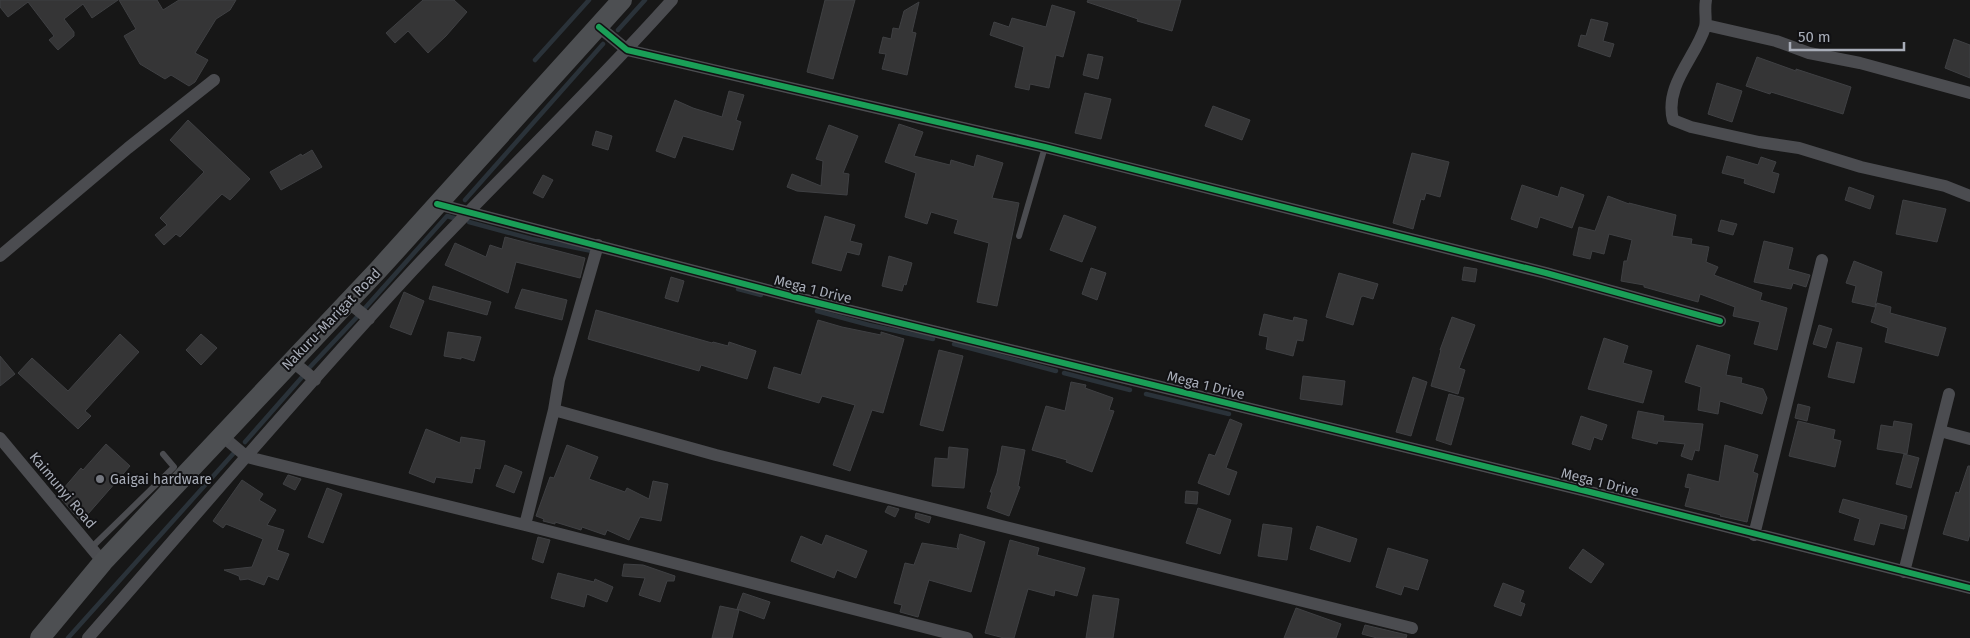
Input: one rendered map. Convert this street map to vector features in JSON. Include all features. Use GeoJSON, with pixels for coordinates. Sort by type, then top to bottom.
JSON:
{"type":"FeatureCollection","features":[{"type":"Feature","properties":{"kind":"main road","name":"Nakuru-Marigat Road"},"geometry":{"type":"LineString","coordinates":[[40,638],[97,555],[221,435],[348,302],[622,0]]}},
{"type":"Feature","properties":{"kind":"street"},"geometry":{"type":"LineString","coordinates":[[88,638],[369,319],[468,211],[627,50],[672,0]]}},
{"type":"Feature","properties":{"kind":"street"},"geometry":{"type":"LineString","coordinates":[[1706,0],[1704,10],[1706,25],[1675,86],[1671,110],[1673,120],[1690,127],[1759,142],[1799,148],[1861,167],[1945,186],[1970,196]]}},
{"type":"Feature","properties":{"kind":"street"},"geometry":{"type":"LineString","coordinates":[[1706,25],[1776,41],[1809,53],[1860,63],[1970,93]]}},
{"type":"Feature","properties":{"kind":"street"},"geometry":{"type":"LineString","coordinates":[[599,27],[627,50],[1045,148],[1546,273],[1720,321]]}},
{"type":"Feature","properties":{"kind":"street"},"geometry":{"type":"LineString","coordinates":[[0,256],[128,148],[214,80]]}},
{"type":"Feature","properties":{"kind":"street","name":"Mega 1 Drive"},"geometry":{"type":"LineString","coordinates":[[437,204],[798,298],[1576,488],[1754,535],[1970,588]]}},
{"type":"Feature","properties":{"kind":"street"},"geometry":{"type":"LineString","coordinates":[[525,525],[554,410],[559,380],[598,245]]}},
{"type":"Feature","properties":{"kind":"street"},"geometry":{"type":"LineString","coordinates":[[1754,535],[1822,260]]}},
{"type":"Feature","properties":{"kind":"street"},"geometry":{"type":"LineString","coordinates":[[348,302],[369,319]]}},
{"type":"Feature","properties":{"kind":"street"},"geometry":{"type":"LineString","coordinates":[[292,361],[315,380]]}},
{"type":"Feature","properties":{"kind":"street"},"geometry":{"type":"LineString","coordinates":[[1904,572],[1949,394]]}},
{"type":"Feature","properties":{"kind":"street"},"geometry":{"type":"LineString","coordinates":[[554,410],[716,455],[1412,628]]}},
{"type":"Feature","properties":{"kind":"street"},"geometry":{"type":"LineString","coordinates":[[1940,431],[1970,439]]}},
{"type":"Feature","properties":{"kind":"street"},"geometry":{"type":"LineString","coordinates":[[221,435],[247,456],[967,638]]}},
{"type":"Feature","properties":{"kind":"street","name":"Kaimunyi Road"},"geometry":{"type":"LineString","coordinates":[[0,438],[97,555]]}},
{"type":"Feature","properties":{"kind":"lane"},"geometry":{"type":"LineString","coordinates":[[1019,236],[1045,148]]}},
{"type":"Feature","properties":{"kind":"lane"},"geometry":{"type":"LineString","coordinates":[[97,555],[174,467],[163,454]]}},
{"type":"Feature","properties":{"kind":"building"},"geometry":{"type":"Polygon","coordinates":[[[0,0],[118,0],[92,18],[83,4],[64,19],[74,32],[74,36],[58,50],[49,40],[54,36],[28,2],[8,17],[0,7],[0,0]]]}},
{"type":"Feature","properties":{"kind":"building"},"geometry":{"type":"Polygon","coordinates":[[[119,0],[157,0],[163,10],[179,0],[236,0],[230,10],[216,19],[195,53],[208,60],[195,82],[189,86],[171,75],[165,79],[140,64],[124,36],[136,29],[119,0]]]}},
{"type":"Feature","properties":{"kind":"building"},"geometry":{"type":"Polygon","coordinates":[[[423,0],[454,0],[467,12],[428,53],[408,31],[395,43],[386,33],[423,0]]]}},
{"type":"Feature","properties":{"kind":"building"},"geometry":{"type":"Polygon","coordinates":[[[825,0],[855,0],[833,79],[807,72],[825,0]]]}},
{"type":"Feature","properties":{"kind":"building"},"geometry":{"type":"Polygon","coordinates":[[[1088,0],[1181,0],[1172,31],[1137,21],[1138,19],[1087,2],[1088,0]]]}},
{"type":"Feature","properties":{"kind":"building"},"geometry":{"type":"Polygon","coordinates":[[[919,2],[912,32],[916,33],[907,75],[882,69],[886,54],[879,53],[883,37],[891,39],[893,28],[899,29],[904,11],[919,2]]]}},
{"type":"Feature","properties":{"kind":"building"},"geometry":{"type":"Polygon","coordinates":[[[1052,5],[1075,12],[1063,57],[1056,55],[1049,88],[1030,84],[1029,90],[1015,87],[1024,47],[990,35],[994,22],[1009,27],[1012,18],[1046,27],[1052,5]]]}},
{"type":"Feature","properties":{"kind":"building"},"geometry":{"type":"Polygon","coordinates":[[[1591,19],[1608,23],[1603,41],[1614,44],[1610,57],[1578,46],[1581,35],[1586,36],[1591,19]]]}},
{"type":"Feature","properties":{"kind":"building"},"geometry":{"type":"Polygon","coordinates":[[[1954,39],[1970,45],[1970,78],[1945,68],[1954,39]]]}},
{"type":"Feature","properties":{"kind":"building"},"geometry":{"type":"Polygon","coordinates":[[[1088,54],[1103,57],[1098,79],[1083,75],[1088,54]]]}},
{"type":"Feature","properties":{"kind":"building"},"geometry":{"type":"Polygon","coordinates":[[[1757,57],[1851,87],[1843,114],[1746,86],[1757,57]]]}},
{"type":"Feature","properties":{"kind":"building"},"geometry":{"type":"Polygon","coordinates":[[[1717,83],[1742,91],[1732,122],[1708,114],[1717,83]]]}},
{"type":"Feature","properties":{"kind":"building"},"geometry":{"type":"Polygon","coordinates":[[[729,91],[744,95],[736,120],[741,122],[733,150],[683,136],[675,158],[656,151],[675,100],[722,117],[729,91]]]}},
{"type":"Feature","properties":{"kind":"building"},"geometry":{"type":"Polygon","coordinates":[[[1085,93],[1111,99],[1101,139],[1075,133],[1085,93]]]}},
{"type":"Feature","properties":{"kind":"building"},"geometry":{"type":"Polygon","coordinates":[[[1213,106],[1250,120],[1242,140],[1205,126],[1213,106]]]}},
{"type":"Feature","properties":{"kind":"building"},"geometry":{"type":"Polygon","coordinates":[[[188,120],[250,179],[230,200],[222,194],[180,237],[176,234],[164,245],[155,235],[167,225],[160,218],[204,172],[170,140],[188,120]]]}},
{"type":"Feature","properties":{"kind":"building"},"geometry":{"type":"Polygon","coordinates":[[[899,124],[923,132],[914,156],[950,165],[951,160],[974,167],[977,155],[1003,163],[992,198],[1019,203],[997,306],[977,302],[989,243],[954,233],[958,220],[931,212],[927,224],[905,217],[916,173],[885,162],[899,124]]]}},
{"type":"Feature","properties":{"kind":"building"},"geometry":{"type":"Polygon","coordinates":[[[829,125],[858,136],[843,173],[849,174],[847,195],[797,191],[787,187],[792,174],[821,186],[823,161],[816,159],[829,125]]]}},
{"type":"Feature","properties":{"kind":"building"},"geometry":{"type":"Polygon","coordinates":[[[596,131],[612,136],[608,150],[592,145],[596,131]]]}},
{"type":"Feature","properties":{"kind":"building"},"geometry":{"type":"Polygon","coordinates":[[[312,150],[322,167],[281,190],[270,172],[301,154],[302,156],[312,150]]]}},
{"type":"Feature","properties":{"kind":"building"},"geometry":{"type":"Polygon","coordinates":[[[1412,153],[1449,162],[1440,197],[1426,193],[1424,200],[1421,199],[1413,229],[1393,223],[1412,153]]]}},
{"type":"Feature","properties":{"kind":"building"},"geometry":{"type":"Polygon","coordinates":[[[1727,156],[1758,165],[1761,157],[1776,162],[1772,172],[1779,174],[1774,193],[1744,183],[1745,179],[1722,173],[1727,156]]]}},
{"type":"Feature","properties":{"kind":"building"},"geometry":{"type":"Polygon","coordinates":[[[543,175],[553,180],[543,198],[533,193],[543,175]]]}},
{"type":"Feature","properties":{"kind":"building"},"geometry":{"type":"Polygon","coordinates":[[[1522,185],[1558,197],[1561,187],[1584,195],[1572,228],[1540,217],[1537,228],[1511,219],[1522,185]]]}},
{"type":"Feature","properties":{"kind":"building"},"geometry":{"type":"Polygon","coordinates":[[[1849,187],[1874,196],[1870,209],[1845,200],[1849,187]]]}},
{"type":"Feature","properties":{"kind":"building"},"geometry":{"type":"Polygon","coordinates":[[[1608,196],[1629,204],[1676,215],[1672,236],[1692,239],[1691,244],[1709,247],[1706,262],[1718,267],[1714,275],[1762,293],[1760,300],[1787,308],[1777,350],[1754,344],[1760,322],[1733,316],[1735,307],[1700,294],[1698,302],[1644,287],[1644,285],[1621,281],[1624,261],[1627,261],[1632,240],[1609,234],[1604,254],[1592,251],[1590,259],[1573,255],[1579,227],[1595,231],[1608,196]]]}},
{"type":"Feature","properties":{"kind":"building"},"geometry":{"type":"Polygon","coordinates":[[[1903,200],[1946,209],[1937,242],[1896,234],[1903,200]]]}},
{"type":"Feature","properties":{"kind":"building"},"geometry":{"type":"Polygon","coordinates":[[[1064,215],[1096,227],[1082,262],[1050,250],[1064,215]]]}},
{"type":"Feature","properties":{"kind":"building"},"geometry":{"type":"Polygon","coordinates":[[[825,216],[855,225],[850,241],[862,244],[859,255],[847,252],[841,271],[812,263],[825,216]]]}},
{"type":"Feature","properties":{"kind":"building"},"geometry":{"type":"Polygon","coordinates":[[[1721,220],[1737,224],[1733,235],[1718,231],[1721,220]]]}},
{"type":"Feature","properties":{"kind":"building"},"geometry":{"type":"Polygon","coordinates":[[[505,237],[585,258],[580,278],[516,262],[508,293],[445,265],[455,243],[486,257],[490,245],[502,249],[505,237]]]}},
{"type":"Feature","properties":{"kind":"building"},"geometry":{"type":"Polygon","coordinates":[[[1764,241],[1793,248],[1788,269],[1810,275],[1806,287],[1793,283],[1791,289],[1754,282],[1764,241]]]}},
{"type":"Feature","properties":{"kind":"building"},"geometry":{"type":"Polygon","coordinates":[[[889,256],[912,263],[906,285],[904,284],[902,291],[882,286],[889,256]]]}},
{"type":"Feature","properties":{"kind":"building"},"geometry":{"type":"Polygon","coordinates":[[[1854,261],[1882,272],[1875,307],[1852,302],[1856,286],[1846,283],[1854,261]]]}},
{"type":"Feature","properties":{"kind":"building"},"geometry":{"type":"Polygon","coordinates":[[[1464,267],[1477,269],[1475,282],[1462,280],[1464,267]]]}},
{"type":"Feature","properties":{"kind":"building"},"geometry":{"type":"Polygon","coordinates":[[[1091,268],[1106,273],[1097,300],[1082,294],[1091,268]]]}},
{"type":"Feature","properties":{"kind":"building"},"geometry":{"type":"Polygon","coordinates":[[[1339,273],[1378,284],[1373,299],[1361,297],[1353,325],[1326,317],[1339,273]]]}},
{"type":"Feature","properties":{"kind":"building"},"geometry":{"type":"Polygon","coordinates":[[[671,277],[684,281],[678,302],[665,298],[671,277]]]}},
{"type":"Feature","properties":{"kind":"building"},"geometry":{"type":"Polygon","coordinates":[[[433,286],[491,302],[487,315],[429,299],[433,286]]]}},
{"type":"Feature","properties":{"kind":"building"},"geometry":{"type":"Polygon","coordinates":[[[522,289],[567,300],[562,320],[515,308],[522,289]]]}},
{"type":"Feature","properties":{"kind":"building"},"geometry":{"type":"Polygon","coordinates":[[[404,292],[424,301],[411,335],[390,327],[404,292]]]}},
{"type":"Feature","properties":{"kind":"building"},"geometry":{"type":"Polygon","coordinates":[[[1877,303],[1891,307],[1890,313],[1946,328],[1938,356],[1885,342],[1888,328],[1871,322],[1877,303]]]}},
{"type":"Feature","properties":{"kind":"building"},"geometry":{"type":"Polygon","coordinates":[[[596,310],[712,343],[728,346],[729,342],[756,351],[747,379],[701,365],[699,371],[588,339],[596,310]]]}},
{"type":"Feature","properties":{"kind":"building"},"geometry":{"type":"Polygon","coordinates":[[[1264,314],[1293,321],[1294,317],[1307,320],[1303,341],[1297,340],[1293,356],[1266,349],[1268,337],[1259,335],[1264,314]]]}},
{"type":"Feature","properties":{"kind":"building"},"geometry":{"type":"Polygon","coordinates":[[[1452,317],[1475,325],[1459,368],[1465,370],[1458,394],[1431,386],[1440,350],[1452,317]]]}},
{"type":"Feature","properties":{"kind":"building"},"geometry":{"type":"Polygon","coordinates":[[[818,320],[881,335],[881,332],[904,339],[883,413],[872,410],[850,471],[833,465],[855,405],[822,396],[819,403],[768,388],[774,367],[801,375],[818,320]]]}},
{"type":"Feature","properties":{"kind":"building"},"geometry":{"type":"Polygon","coordinates":[[[1819,325],[1832,329],[1826,348],[1813,344],[1819,325]]]}},
{"type":"Feature","properties":{"kind":"building"},"geometry":{"type":"Polygon","coordinates":[[[448,332],[481,337],[474,361],[461,357],[461,359],[444,356],[448,332]]]}},
{"type":"Feature","properties":{"kind":"building"},"geometry":{"type":"Polygon","coordinates":[[[120,334],[139,352],[85,411],[91,416],[78,429],[18,373],[32,358],[68,391],[120,334]]]}},
{"type":"Feature","properties":{"kind":"building"},"geometry":{"type":"Polygon","coordinates":[[[201,334],[217,348],[201,365],[186,350],[201,334]]]}},
{"type":"Feature","properties":{"kind":"building"},"geometry":{"type":"Polygon","coordinates":[[[1604,338],[1628,346],[1623,363],[1652,371],[1643,403],[1588,389],[1604,338]]]}},
{"type":"Feature","properties":{"kind":"building"},"geometry":{"type":"Polygon","coordinates":[[[1837,342],[1862,348],[1854,383],[1828,377],[1837,342]]]}},
{"type":"Feature","properties":{"kind":"building"},"geometry":{"type":"Polygon","coordinates":[[[1697,345],[1730,355],[1726,375],[1742,378],[1741,383],[1763,389],[1767,398],[1762,414],[1720,401],[1718,414],[1698,410],[1701,387],[1685,382],[1697,345]]]}},
{"type":"Feature","properties":{"kind":"building"},"geometry":{"type":"Polygon","coordinates":[[[939,350],[963,356],[943,431],[920,425],[939,350]]]}},
{"type":"Feature","properties":{"kind":"building"},"geometry":{"type":"Polygon","coordinates":[[[0,356],[15,374],[0,386],[0,356]]]}},
{"type":"Feature","properties":{"kind":"building"},"geometry":{"type":"Polygon","coordinates":[[[1303,376],[1345,381],[1342,405],[1300,399],[1303,376]]]}},
{"type":"Feature","properties":{"kind":"building"},"geometry":{"type":"Polygon","coordinates":[[[1413,377],[1427,382],[1411,436],[1396,432],[1413,377]]]}},
{"type":"Feature","properties":{"kind":"building"},"geometry":{"type":"Polygon","coordinates":[[[1071,382],[1086,385],[1085,388],[1113,398],[1109,410],[1114,411],[1092,472],[1066,462],[1067,460],[1032,450],[1046,406],[1065,411],[1071,382]]]}},
{"type":"Feature","properties":{"kind":"building"},"geometry":{"type":"Polygon","coordinates":[[[1449,394],[1464,398],[1451,445],[1436,440],[1449,394]]]}},
{"type":"Feature","properties":{"kind":"building"},"geometry":{"type":"Polygon","coordinates":[[[1798,404],[1810,407],[1807,421],[1795,418],[1798,404]]]}},
{"type":"Feature","properties":{"kind":"building"},"geometry":{"type":"Polygon","coordinates":[[[1638,411],[1664,416],[1663,421],[1703,424],[1699,451],[1695,450],[1692,460],[1681,456],[1685,444],[1658,441],[1657,444],[1632,438],[1638,411]]]}},
{"type":"Feature","properties":{"kind":"building"},"geometry":{"type":"Polygon","coordinates":[[[1581,416],[1607,425],[1602,440],[1594,437],[1590,450],[1572,444],[1581,416]]]}},
{"type":"Feature","properties":{"kind":"building"},"geometry":{"type":"Polygon","coordinates":[[[1230,419],[1242,424],[1226,468],[1237,472],[1229,495],[1198,483],[1209,454],[1215,456],[1230,419]]]}},
{"type":"Feature","properties":{"kind":"building"},"geometry":{"type":"Polygon","coordinates":[[[1798,421],[1835,430],[1833,439],[1841,441],[1835,467],[1789,456],[1798,421]]]}},
{"type":"Feature","properties":{"kind":"building"},"geometry":{"type":"Polygon","coordinates":[[[1894,421],[1912,424],[1907,454],[1877,449],[1881,425],[1893,427],[1894,421]]]}},
{"type":"Feature","properties":{"kind":"building"},"geometry":{"type":"Polygon","coordinates":[[[426,429],[460,443],[461,437],[485,441],[480,469],[475,468],[472,483],[436,477],[434,483],[409,473],[426,429]]]}},
{"type":"Feature","properties":{"kind":"building"},"geometry":{"type":"Polygon","coordinates":[[[106,444],[130,466],[81,522],[58,495],[81,468],[83,470],[106,444]]]}},
{"type":"Feature","properties":{"kind":"building"},"geometry":{"type":"Polygon","coordinates":[[[567,445],[598,457],[589,479],[625,492],[627,488],[649,499],[653,481],[668,484],[661,521],[640,517],[629,540],[607,530],[605,535],[582,527],[581,530],[555,522],[555,524],[543,521],[544,519],[536,516],[550,477],[554,478],[567,445]]]}},
{"type":"Feature","properties":{"kind":"building"},"geometry":{"type":"Polygon","coordinates":[[[1725,445],[1758,455],[1753,472],[1758,474],[1747,522],[1685,506],[1690,488],[1685,487],[1688,474],[1719,482],[1725,445]]]}},
{"type":"Feature","properties":{"kind":"building"},"geometry":{"type":"Polygon","coordinates":[[[1002,446],[1025,450],[1018,486],[1020,487],[1009,516],[987,508],[1002,446]]]}},
{"type":"Feature","properties":{"kind":"building"},"geometry":{"type":"Polygon","coordinates":[[[949,447],[968,449],[964,488],[932,486],[935,458],[948,459],[949,447]]]}},
{"type":"Feature","properties":{"kind":"building"},"geometry":{"type":"Polygon","coordinates":[[[1904,454],[1919,458],[1911,488],[1896,484],[1904,454]]]}},
{"type":"Feature","properties":{"kind":"building"},"geometry":{"type":"Polygon","coordinates":[[[505,465],[522,472],[514,493],[496,486],[505,465]]]}},
{"type":"Feature","properties":{"kind":"building"},"geometry":{"type":"Polygon","coordinates":[[[1968,466],[1970,466],[1970,534],[1968,541],[1943,534],[1956,492],[1959,493],[1968,466]]]}},
{"type":"Feature","properties":{"kind":"building"},"geometry":{"type":"Polygon","coordinates":[[[288,475],[301,479],[295,490],[283,484],[288,475]]]}},
{"type":"Feature","properties":{"kind":"building"},"geometry":{"type":"Polygon","coordinates":[[[242,480],[263,494],[259,500],[276,510],[267,525],[284,530],[277,550],[289,554],[278,580],[268,576],[264,585],[248,579],[240,580],[239,576],[224,570],[252,567],[263,539],[226,524],[223,528],[213,521],[242,480]]]}},
{"type":"Feature","properties":{"kind":"building"},"geometry":{"type":"Polygon","coordinates":[[[327,488],[342,494],[323,543],[308,537],[327,488]]]}},
{"type":"Feature","properties":{"kind":"building"},"geometry":{"type":"Polygon","coordinates":[[[1186,491],[1198,492],[1197,504],[1185,503],[1186,491]]]}},
{"type":"Feature","properties":{"kind":"building"},"geometry":{"type":"Polygon","coordinates":[[[1843,499],[1907,516],[1904,529],[1880,523],[1874,545],[1854,540],[1860,519],[1839,512],[1843,499]]]}},
{"type":"Feature","properties":{"kind":"building"},"geometry":{"type":"Polygon","coordinates":[[[888,506],[899,509],[895,517],[885,512],[888,506]]]}},
{"type":"Feature","properties":{"kind":"building"},"geometry":{"type":"Polygon","coordinates":[[[1198,508],[1231,520],[1220,554],[1186,543],[1198,508]]]}},
{"type":"Feature","properties":{"kind":"building"},"geometry":{"type":"Polygon","coordinates":[[[916,513],[931,517],[929,523],[915,518],[916,513]]]}},
{"type":"Feature","properties":{"kind":"building"},"geometry":{"type":"Polygon","coordinates":[[[1263,524],[1292,528],[1287,560],[1258,556],[1263,524]]]}},
{"type":"Feature","properties":{"kind":"building"},"geometry":{"type":"Polygon","coordinates":[[[1317,526],[1357,539],[1350,562],[1310,549],[1317,526]]]}},
{"type":"Feature","properties":{"kind":"building"},"geometry":{"type":"Polygon","coordinates":[[[960,534],[985,542],[971,592],[929,580],[918,617],[900,612],[902,605],[894,603],[905,563],[914,565],[922,543],[959,549],[957,547],[960,534]]]}},
{"type":"Feature","properties":{"kind":"building"},"geometry":{"type":"Polygon","coordinates":[[[826,535],[867,551],[856,578],[837,570],[834,578],[791,561],[801,536],[822,545],[826,535]]]}},
{"type":"Feature","properties":{"kind":"building"},"geometry":{"type":"Polygon","coordinates":[[[538,537],[550,540],[543,563],[532,559],[538,537]]]}},
{"type":"Feature","properties":{"kind":"building"},"geometry":{"type":"Polygon","coordinates":[[[1010,540],[1039,548],[1037,555],[1085,568],[1077,596],[1055,590],[1054,596],[1028,589],[1014,638],[1004,638],[985,633],[1010,540]]]}},
{"type":"Feature","properties":{"kind":"building"},"geometry":{"type":"Polygon","coordinates":[[[1388,548],[1428,560],[1418,590],[1404,586],[1401,595],[1376,587],[1388,548]]]}},
{"type":"Feature","properties":{"kind":"building"},"geometry":{"type":"Polygon","coordinates":[[[1583,549],[1604,564],[1591,583],[1569,568],[1583,549]]]}},
{"type":"Feature","properties":{"kind":"building"},"geometry":{"type":"Polygon","coordinates":[[[624,564],[643,565],[675,576],[674,581],[667,581],[660,602],[639,595],[645,578],[622,576],[624,564]]]}},
{"type":"Feature","properties":{"kind":"building"},"geometry":{"type":"Polygon","coordinates":[[[558,573],[594,582],[595,579],[613,587],[607,602],[587,594],[584,607],[551,598],[558,573]]]}},
{"type":"Feature","properties":{"kind":"building"},"geometry":{"type":"Polygon","coordinates":[[[1503,583],[1524,591],[1520,602],[1525,604],[1521,616],[1494,606],[1503,583]]]}},
{"type":"Feature","properties":{"kind":"building"},"geometry":{"type":"Polygon","coordinates":[[[743,593],[770,602],[764,619],[737,609],[743,593]]]}},
{"type":"Feature","properties":{"kind":"building"},"geometry":{"type":"Polygon","coordinates":[[[1093,595],[1119,599],[1113,638],[1086,638],[1093,595]]]}},
{"type":"Feature","properties":{"kind":"building"},"geometry":{"type":"Polygon","coordinates":[[[720,606],[739,610],[732,638],[712,638],[720,606]]]}},
{"type":"Feature","properties":{"kind":"building"},"geometry":{"type":"Polygon","coordinates":[[[1296,608],[1341,624],[1336,638],[1284,638],[1296,608]]]}},
{"type":"Feature","properties":{"kind":"building"},"geometry":{"type":"Polygon","coordinates":[[[1365,625],[1407,635],[1406,638],[1377,638],[1362,634],[1365,625]]]}},
{"type":"Feature","properties":{"kind":"waterway"},"geometry":{"type":"LineString","coordinates":[[535,60],[589,0]]}},
{"type":"Feature","properties":{"kind":"waterway"},"geometry":{"type":"LineString","coordinates":[[618,30],[645,0]]}},
{"type":"Feature","properties":{"kind":"waterway"},"geometry":{"type":"LineString","coordinates":[[465,200],[603,44]]}},
{"type":"Feature","properties":{"kind":"waterway"},"geometry":{"type":"LineString","coordinates":[[365,308],[447,216],[457,219]]}},
{"type":"Feature","properties":{"kind":"waterway"},"geometry":{"type":"LineString","coordinates":[[469,222],[532,239],[592,251]]}},
{"type":"Feature","properties":{"kind":"waterway"},"geometry":{"type":"LineString","coordinates":[[738,289],[761,295]]}},
{"type":"Feature","properties":{"kind":"waterway"},"geometry":{"type":"LineString","coordinates":[[817,311],[933,339]]}},
{"type":"Feature","properties":{"kind":"waterway"},"geometry":{"type":"LineString","coordinates":[[310,367],[357,317]]}},
{"type":"Feature","properties":{"kind":"waterway"},"geometry":{"type":"LineString","coordinates":[[954,344],[1056,371]]}},
{"type":"Feature","properties":{"kind":"waterway"},"geometry":{"type":"LineString","coordinates":[[1064,373],[1130,390]]}},
{"type":"Feature","properties":{"kind":"waterway"},"geometry":{"type":"LineString","coordinates":[[245,442],[303,376]]}},
{"type":"Feature","properties":{"kind":"waterway"},"geometry":{"type":"LineString","coordinates":[[1146,394],[1229,414]]}},
{"type":"Feature","properties":{"kind":"waterway"},"geometry":{"type":"LineString","coordinates":[[68,638],[233,454]]}},
{"type":"Feature","properties":{"kind":"cycle path"},"geometry":{"type":"LineString","coordinates":[[599,27],[627,50],[1045,147],[1546,273],[1720,321]]}},
{"type":"Feature","properties":{"kind":"cycle path"},"geometry":{"type":"LineString","coordinates":[[437,204],[798,298],[1586,491],[1970,588]]}},
{"type":"Feature","properties":{"kind":"place","name":"Gaigai hardware"},"geometry":{"type":"Point","coordinates":[100,479]}}]}
